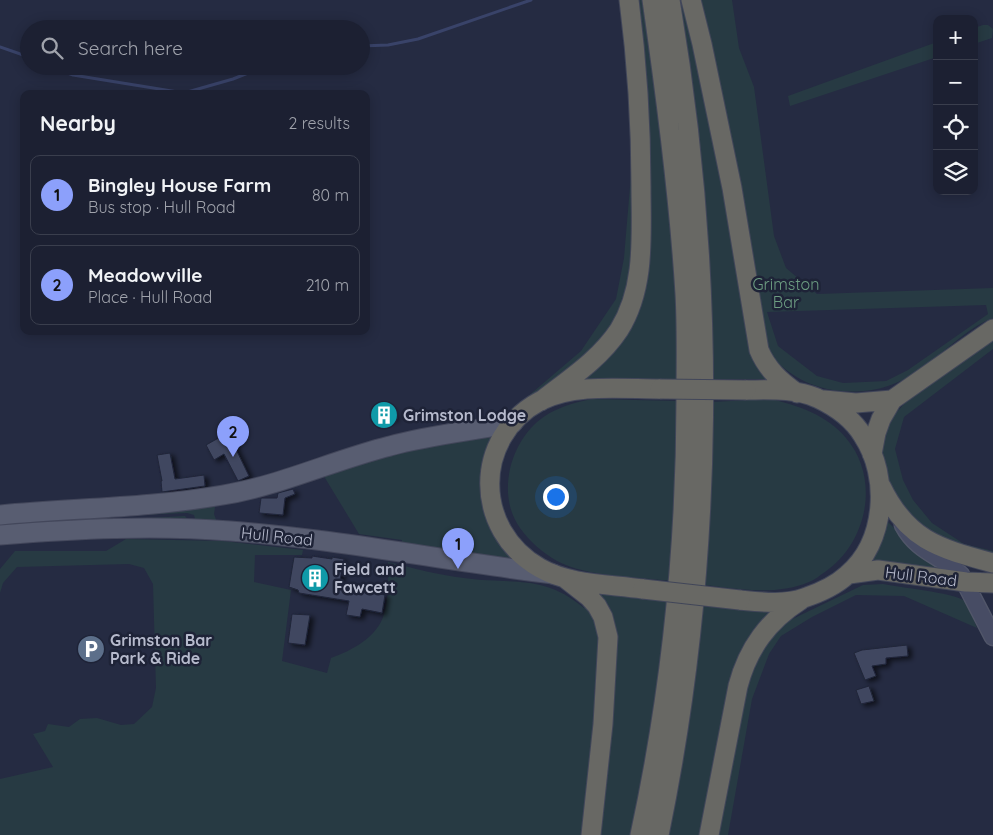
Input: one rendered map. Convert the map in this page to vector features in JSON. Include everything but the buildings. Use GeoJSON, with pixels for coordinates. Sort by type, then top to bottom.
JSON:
{"type":"FeatureCollection","features":[{"type":"Feature","properties":{"kind":"highway"},"geometry":{"type":"LineString","coordinates":[[591,835],[603,724],[608,637],[603,617],[589,596],[559,576],[528,560],[506,538],[492,507],[490,491],[493,461],[500,442],[513,423],[596,359],[619,328],[628,312],[634,294],[641,257],[641,152],[635,46],[629,0]]}},
{"type":"Feature","properties":{"kind":"highway"},"geometry":{"type":"LineString","coordinates":[[640,835],[663,709],[674,618],[684,513],[686,445],[685,295],[680,228],[670,126],[652,0]]}},
{"type":"Feature","properties":{"kind":"highway"},"geometry":{"type":"LineString","coordinates":[[659,835],[680,719],[692,622],[704,448],[704,357],[698,226],[688,119],[670,0]]}},
{"type":"Feature","properties":{"kind":"highway"},"geometry":{"type":"LineString","coordinates":[[691,0],[732,188],[759,350],[770,371],[797,393]]}},
{"type":"Feature","properties":{"kind":"highway"},"geometry":{"type":"LineString","coordinates":[[872,454],[879,426],[892,400],[993,329]]}},
{"type":"Feature","properties":{"kind":"highway"},"geometry":{"type":"LineString","coordinates":[[541,401],[559,394],[578,390],[660,388],[782,390],[817,398],[856,403],[892,400]]}},
{"type":"Feature","properties":{"kind":"highway"},"geometry":{"type":"LineString","coordinates":[[710,835],[743,666],[762,636],[782,613],[802,599],[831,587],[848,574],[865,553],[878,525],[881,502],[879,482],[872,454],[864,436],[839,411],[817,398]]}},
{"type":"Feature","properties":{"kind":"highway","name":"Hull Road"},"geometry":{"type":"LineString","coordinates":[[879,482],[897,514],[916,534],[930,543],[956,553],[993,563]]}},
{"type":"Feature","properties":{"kind":"highway","name":"Hull Road"},"geometry":{"type":"LineString","coordinates":[[848,574],[886,570],[966,582],[993,583]]}},
{"type":"Feature","properties":{"kind":"highway"},"geometry":{"type":"LineString","coordinates":[[559,576],[740,600],[777,602],[802,599]]}},
{"type":"Feature","properties":{"kind":"main road"},"geometry":{"type":"LineString","coordinates":[[0,515],[224,495],[260,487],[392,445],[513,423]]}},
{"type":"Feature","properties":{"kind":"main road"},"geometry":{"type":"LineString","coordinates":[[897,514],[916,544],[955,569],[966,582],[993,637]]}},
{"type":"Feature","properties":{"kind":"main road","name":"Hull Road"},"geometry":{"type":"LineString","coordinates":[[0,535],[122,527],[230,531],[305,539],[559,576]]}},
{"type":"Feature","properties":{"kind":"green space"},"geometry":{"type":"Polygon","coordinates":[[[635,0],[644,0],[673,211],[679,379],[585,380],[603,360],[640,300],[635,0]]]}},
{"type":"Feature","properties":{"kind":"green space"},"geometry":{"type":"Polygon","coordinates":[[[676,0],[685,0],[689,16],[758,366],[766,379],[711,379],[676,0]]]}},
{"type":"Feature","properties":{"kind":"green space","name":"Grimston Bar"},"geometry":{"type":"Polygon","coordinates":[[[699,0],[732,0],[739,48],[754,87],[774,236],[786,268],[817,294],[993,288],[993,318],[969,331],[918,371],[900,381],[878,389],[844,391],[822,388],[798,378],[768,355],[699,0]],[[986,305],[767,312],[778,346],[817,376],[843,383],[886,381],[908,370],[988,314],[986,305]]]}},
{"type":"Feature","properties":{"kind":"green space"},"geometry":{"type":"Polygon","coordinates":[[[988,25],[993,29],[992,38],[978,43],[978,27],[988,25]]]}},
{"type":"Feature","properties":{"kind":"green space"},"geometry":{"type":"Polygon","coordinates":[[[933,43],[933,58],[790,106],[788,96],[933,43]]]}},
{"type":"Feature","properties":{"kind":"green space"},"geometry":{"type":"Polygon","coordinates":[[[630,87],[636,177],[633,274],[612,329],[575,370],[526,398],[581,351],[616,299],[624,258],[631,175],[630,87]]]}},
{"type":"Feature","properties":{"kind":"green space"},"geometry":{"type":"Polygon","coordinates":[[[993,337],[993,349],[904,417],[895,449],[903,480],[913,500],[932,523],[964,544],[993,551],[993,559],[934,542],[889,492],[880,448],[892,417],[906,402],[993,337]]]}},
{"type":"Feature","properties":{"kind":"green space"},"geometry":{"type":"Polygon","coordinates":[[[592,399],[679,401],[672,581],[613,576],[569,566],[552,558],[537,546],[520,528],[513,515],[509,501],[509,472],[513,458],[527,432],[550,413],[570,404],[592,399]]]}},
{"type":"Feature","properties":{"kind":"green space"},"geometry":{"type":"Polygon","coordinates":[[[771,399],[802,408],[821,417],[846,438],[857,454],[863,472],[866,491],[859,528],[851,545],[839,560],[809,582],[783,589],[770,590],[744,590],[704,585],[711,402],[771,399]]]}},
{"type":"Feature","properties":{"kind":"green space"},"geometry":{"type":"Polygon","coordinates":[[[498,435],[486,484],[517,563],[401,545],[402,540],[359,534],[322,473],[449,440],[498,435]]]}},
{"type":"Feature","properties":{"kind":"green space"},"geometry":{"type":"Polygon","coordinates":[[[216,501],[214,514],[218,525],[196,523],[194,515],[187,513],[115,516],[216,501]]]}},
{"type":"Feature","properties":{"kind":"green space"},"geometry":{"type":"Polygon","coordinates":[[[108,513],[112,520],[185,516],[191,523],[0,528],[0,520],[108,513]]]}},
{"type":"Feature","properties":{"kind":"green space"},"geometry":{"type":"Polygon","coordinates":[[[886,520],[913,547],[951,571],[866,562],[886,520]]]}},
{"type":"Feature","properties":{"kind":"green space"},"geometry":{"type":"Polygon","coordinates":[[[126,539],[223,541],[303,550],[302,555],[255,555],[254,582],[291,590],[282,661],[327,673],[331,658],[363,642],[376,630],[381,622],[387,602],[388,562],[454,577],[526,582],[540,585],[569,597],[584,608],[587,607],[593,613],[600,641],[594,693],[600,716],[586,835],[0,835],[0,779],[53,767],[33,734],[45,731],[48,724],[69,727],[80,719],[97,718],[121,725],[134,724],[152,707],[156,688],[153,584],[144,568],[129,564],[17,567],[3,583],[0,593],[0,569],[15,551],[106,551],[126,539]]]}},
{"type":"Feature","properties":{"kind":"green space"},"geometry":{"type":"Polygon","coordinates":[[[883,584],[958,597],[968,605],[977,628],[904,596],[856,595],[812,617],[781,636],[769,654],[752,699],[728,835],[716,835],[751,666],[780,625],[863,585],[883,584]]]}},
{"type":"Feature","properties":{"kind":"green space"},"geometry":{"type":"Polygon","coordinates":[[[595,590],[644,593],[669,603],[660,679],[633,835],[597,835],[616,635],[615,621],[611,610],[605,600],[595,590]]]}},
{"type":"Feature","properties":{"kind":"green space"},"geometry":{"type":"Polygon","coordinates":[[[701,606],[774,613],[750,640],[703,835],[666,835],[701,606]]]}},
{"type":"Feature","properties":{"kind":"waterway"},"geometry":{"type":"LineString","coordinates":[[370,46],[388,45],[418,39],[531,0]]}},
{"type":"Feature","properties":{"kind":"waterway"},"geometry":{"type":"LineString","coordinates":[[0,47],[20,54]]}},
{"type":"Feature","properties":{"kind":"waterway"},"geometry":{"type":"LineString","coordinates":[[73,75],[166,90]]}},
{"type":"Feature","properties":{"kind":"waterway"},"geometry":{"type":"LineString","coordinates":[[194,90],[243,75]]}},
{"type":"Feature","properties":{"kind":"place","name":"Grimston Lodge"},"geometry":{"type":"Point","coordinates":[384,415]}},
{"type":"Feature","properties":{"kind":"place","name":"Meadowville"},"geometry":{"type":"Point","coordinates":[233,457]}},
{"type":"Feature","properties":{"kind":"place","name":"Bingley House Farm"},"geometry":{"type":"Point","coordinates":[458,569]}},
{"type":"Feature","properties":{"kind":"place","name":"Field and Fawcett"},"geometry":{"type":"Point","coordinates":[315,578]}},
{"type":"Feature","properties":{"kind":"place","name":"Grimston Bar Park & Ride"},"geometry":{"type":"Point","coordinates":[91,649]}}]}
